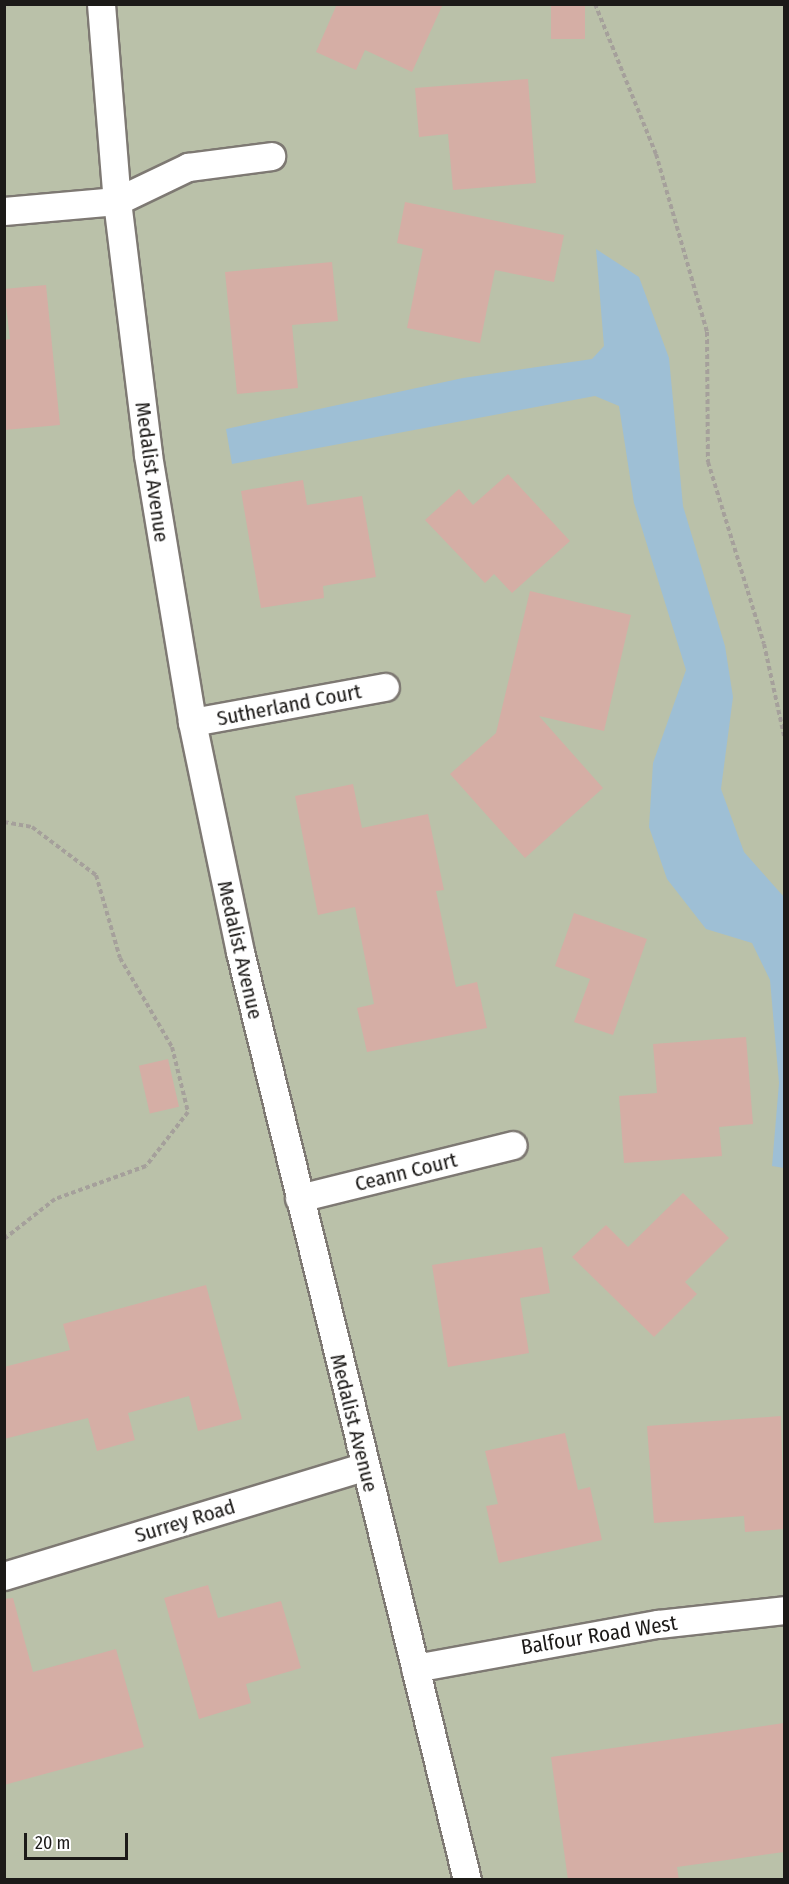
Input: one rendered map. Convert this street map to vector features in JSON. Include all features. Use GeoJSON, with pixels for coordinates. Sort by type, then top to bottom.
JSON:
{"type":"FeatureCollection","features":[{"type":"Feature","properties":{"kind":"street","name":"Medalist Avenue"},"geometry":{"type":"LineString","coordinates":[[101,4],[117,201],[148,454],[192,723],[299,1198],[467,1880]]}},
{"type":"Feature","properties":{"kind":"street"},"geometry":{"type":"LineString","coordinates":[[4,211],[117,201],[188,167],[271,156]]}},
{"type":"Feature","properties":{"kind":"street","name":"Sutherland Court"},"geometry":{"type":"LineString","coordinates":[[192,723],[385,687]]}},
{"type":"Feature","properties":{"kind":"street","name":"Ceann Court"},"geometry":{"type":"LineString","coordinates":[[299,1198],[513,1145]]}},
{"type":"Feature","properties":{"kind":"street","name":"Surrey Road"},"geometry":{"type":"LineString","coordinates":[[4,1576],[364,1466]]}},
{"type":"Feature","properties":{"kind":"street","name":"Balfour Road West"},"geometry":{"type":"LineString","coordinates":[[415,1668],[658,1624],[784,1610]]}},
{"type":"Feature","properties":{"kind":"path"},"geometry":{"type":"LineString","coordinates":[[595,4],[656,154],[707,332],[708,462],[764,644],[784,736]]}},
{"type":"Feature","properties":{"kind":"path"},"geometry":{"type":"LineString","coordinates":[[4,822],[32,827],[96,875],[120,958],[172,1047],[188,1112],[146,1166],[55,1198],[4,1239]]}},
{"type":"Feature","properties":{"kind":"green space"},"geometry":{"type":"Polygon","coordinates":[[[5,5],[784,5],[784,1880],[5,1880],[5,5]]]}},
{"type":"Feature","properties":{"kind":"water"},"geometry":{"type":"Polygon","coordinates":[[[596,249],[639,277],[669,358],[683,506],[725,646],[733,697],[721,789],[744,852],[784,897],[784,1168],[772,1166],[779,1083],[770,980],[752,943],[706,929],[667,879],[649,827],[653,763],[686,670],[634,503],[619,406],[595,396],[232,464],[226,429],[463,378],[592,359],[604,346],[596,249]]]}},
{"type":"Feature","properties":{"kind":"building"},"geometry":{"type":"Polygon","coordinates":[[[337,4],[443,4],[412,72],[365,50],[356,70],[316,52],[337,4]]]}},
{"type":"Feature","properties":{"kind":"building"},"geometry":{"type":"Polygon","coordinates":[[[551,4],[585,4],[585,39],[551,39],[551,4]]]}},
{"type":"Feature","properties":{"kind":"building"},"geometry":{"type":"Polygon","coordinates":[[[528,79],[536,183],[453,190],[448,134],[419,137],[415,88],[528,79]]]}},
{"type":"Feature","properties":{"kind":"building"},"geometry":{"type":"Polygon","coordinates":[[[405,202],[564,235],[554,282],[495,270],[480,343],[407,328],[423,249],[397,243],[405,202]]]}},
{"type":"Feature","properties":{"kind":"building"},"geometry":{"type":"Polygon","coordinates":[[[332,262],[338,321],[292,325],[298,388],[237,394],[225,272],[332,262]]]}},
{"type":"Feature","properties":{"kind":"building"},"geometry":{"type":"Polygon","coordinates":[[[46,285],[60,425],[4,430],[4,340],[10,339],[4,289],[46,285]]]}},
{"type":"Feature","properties":{"kind":"building"},"geometry":{"type":"Polygon","coordinates":[[[508,474],[570,541],[512,593],[494,574],[485,583],[425,520],[459,489],[473,505],[508,474]]]}},
{"type":"Feature","properties":{"kind":"building"},"geometry":{"type":"Polygon","coordinates":[[[303,480],[307,505],[362,496],[376,577],[323,586],[324,598],[261,608],[241,491],[303,480]]]}},
{"type":"Feature","properties":{"kind":"building"},"geometry":{"type":"Polygon","coordinates":[[[530,591],[631,615],[604,731],[539,716],[603,788],[525,858],[450,774],[496,733],[530,591]]]}},
{"type":"Feature","properties":{"kind":"building"},"geometry":{"type":"Polygon","coordinates":[[[353,784],[362,828],[428,814],[444,890],[436,891],[456,987],[477,982],[487,1028],[367,1052],[357,1008],[374,1004],[355,907],[318,915],[295,796],[353,784]]]}},
{"type":"Feature","properties":{"kind":"building"},"geometry":{"type":"Polygon","coordinates":[[[574,913],[647,939],[613,1035],[574,1022],[590,979],[555,966],[574,913]]]}},
{"type":"Feature","properties":{"kind":"building"},"geometry":{"type":"Polygon","coordinates":[[[746,1037],[753,1124],[719,1127],[722,1156],[624,1163],[619,1096],[657,1093],[653,1044],[746,1037]]]}},
{"type":"Feature","properties":{"kind":"building"},"geometry":{"type":"Polygon","coordinates":[[[168,1059],[179,1107],[150,1113],[139,1066],[168,1059]]]}},
{"type":"Feature","properties":{"kind":"building"},"geometry":{"type":"Polygon","coordinates":[[[683,1193],[729,1238],[685,1282],[697,1294],[654,1337],[572,1257],[606,1225],[628,1247],[683,1193]]]}},
{"type":"Feature","properties":{"kind":"building"},"geometry":{"type":"Polygon","coordinates":[[[542,1247],[550,1293],[520,1298],[529,1353],[448,1367],[432,1265],[542,1247]]]}},
{"type":"Feature","properties":{"kind":"building"},"geometry":{"type":"Polygon","coordinates":[[[206,1285],[242,1419],[198,1431],[189,1396],[128,1413],[135,1440],[97,1451],[88,1418],[4,1439],[4,1367],[70,1350],[63,1324],[206,1285]]]}},
{"type":"Feature","properties":{"kind":"building"},"geometry":{"type":"Polygon","coordinates":[[[781,1416],[784,1529],[745,1532],[744,1516],[654,1523],[647,1426],[781,1416]]]}},
{"type":"Feature","properties":{"kind":"building"},"geometry":{"type":"Polygon","coordinates":[[[565,1433],[578,1490],[590,1487],[602,1540],[499,1563],[486,1506],[498,1504],[485,1451],[565,1433]]]}},
{"type":"Feature","properties":{"kind":"building"},"geometry":{"type":"Polygon","coordinates":[[[208,1585],[218,1618],[281,1601],[301,1668],[246,1684],[251,1703],[199,1719],[164,1598],[208,1585]]]}},
{"type":"Feature","properties":{"kind":"building"},"geometry":{"type":"Polygon","coordinates":[[[13,1598],[33,1672],[116,1649],[144,1747],[4,1785],[4,1599],[13,1598]]]}},
{"type":"Feature","properties":{"kind":"building"},"geometry":{"type":"Polygon","coordinates":[[[784,1723],[784,1852],[677,1867],[679,1880],[568,1880],[551,1757],[784,1723]]]}}]}
